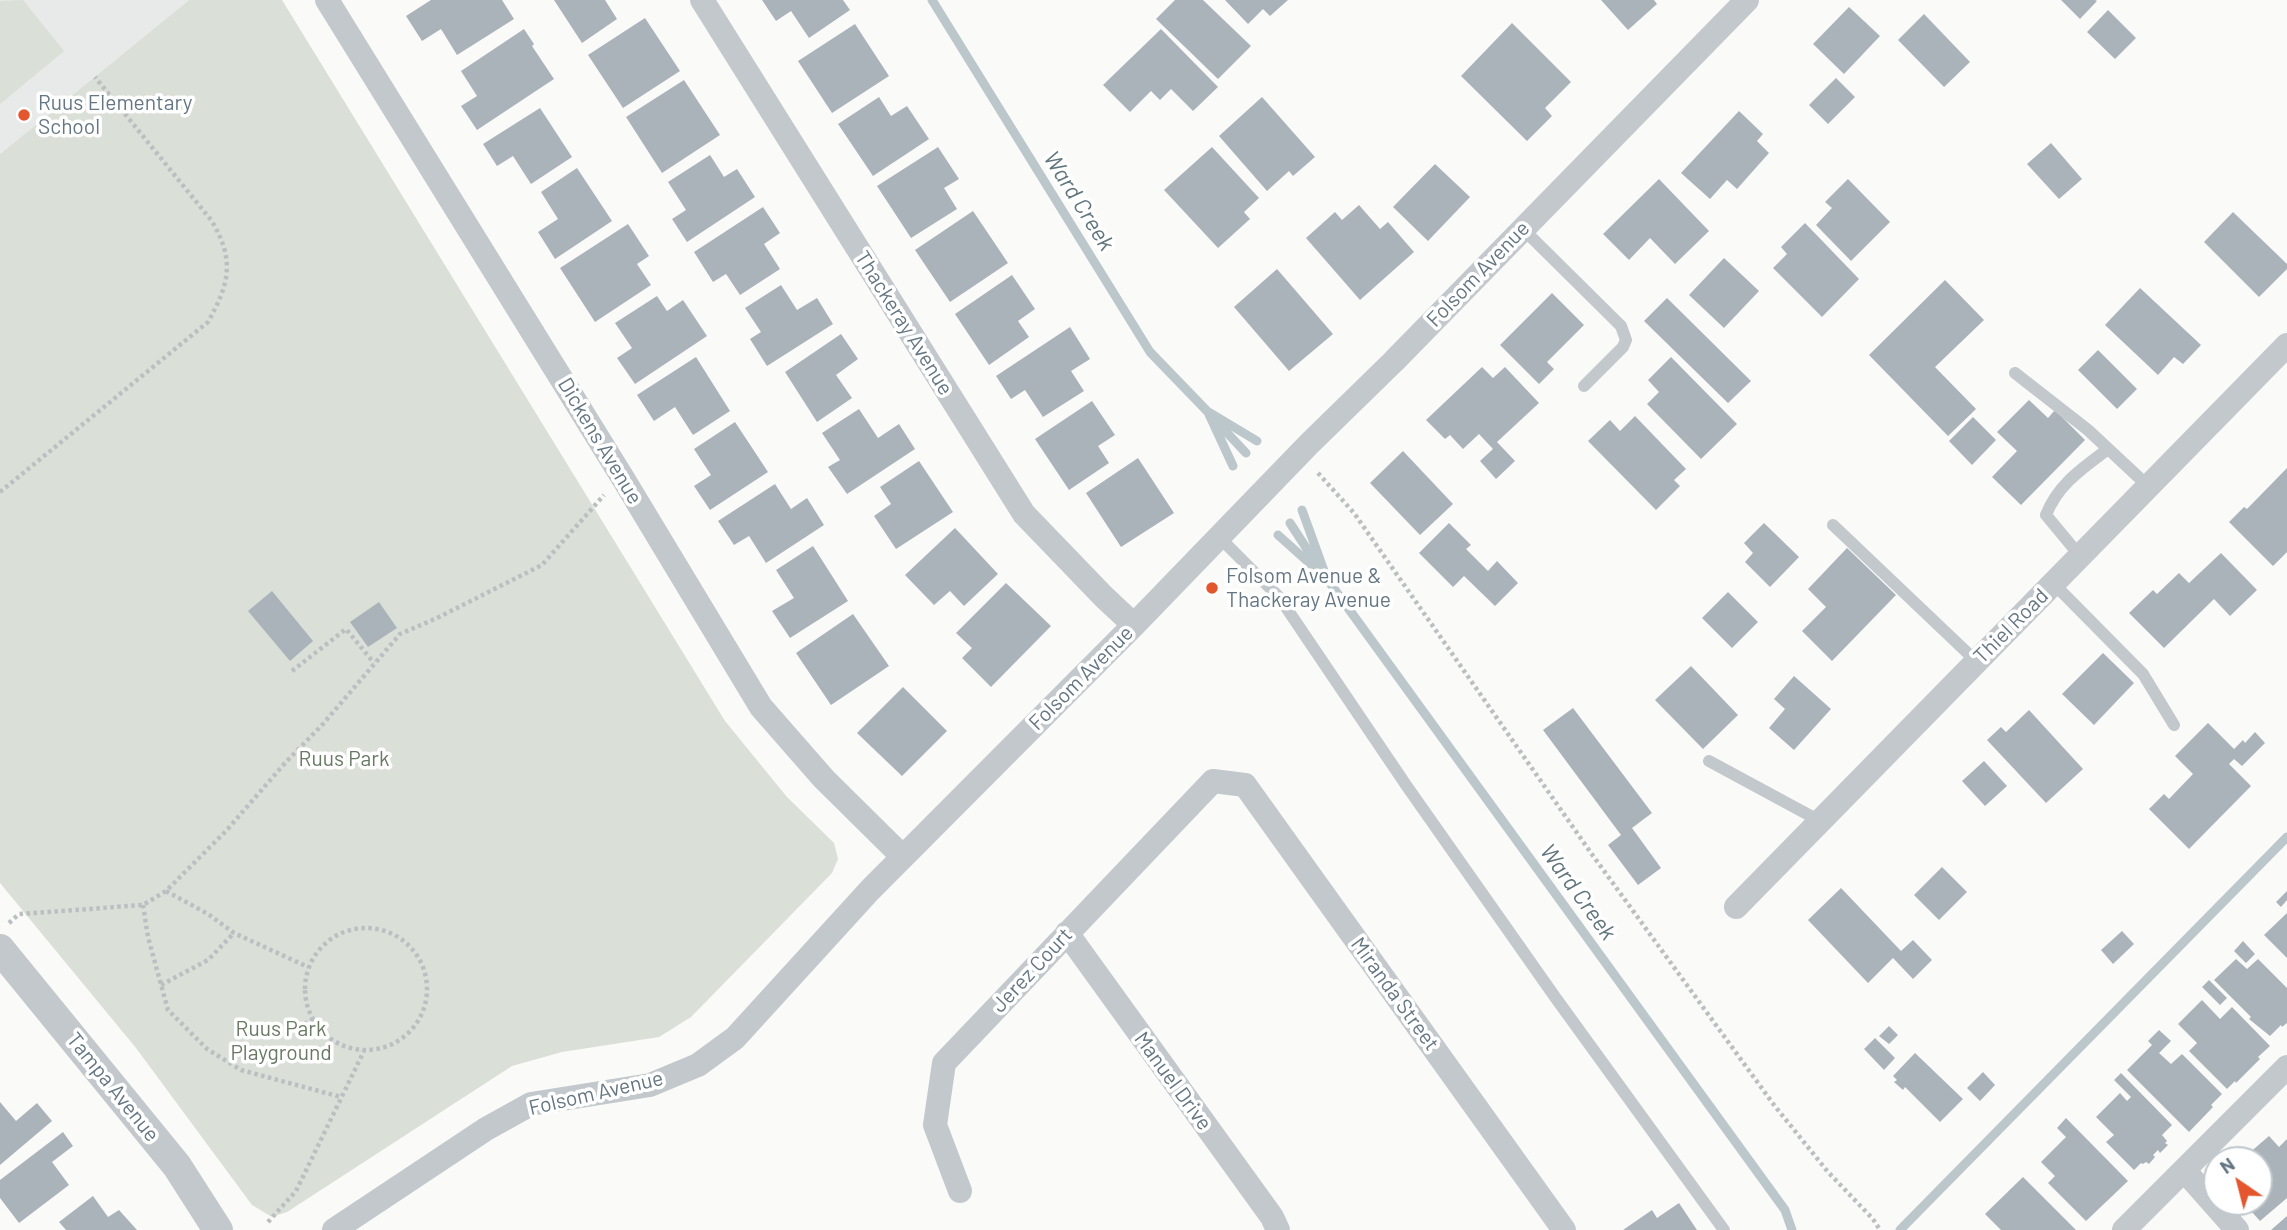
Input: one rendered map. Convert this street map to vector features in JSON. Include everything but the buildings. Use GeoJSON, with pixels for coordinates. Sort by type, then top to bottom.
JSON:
{"type":"FeatureCollection","features":[{"type":"Feature","properties":{"kind":"street","name":"Dickens Avenue"},"geometry":{"type":"LineString","coordinates":[[327,0],[761,707],[824,779],[903,858]]}},
{"type":"Feature","properties":{"kind":"street","name":"Thackeray Avenue"},"geometry":{"type":"LineString","coordinates":[[702,0],[1024,514],[1134,625]]}},
{"type":"Feature","properties":{"kind":"street","name":"Folsom Avenue"},"geometry":{"type":"LineString","coordinates":[[334,1230],[486,1129],[531,1104],[650,1085],[698,1065],[735,1038],[903,858],[1747,0]]}},
{"type":"Feature","properties":{"kind":"street","name":"Thiel Road"},"geometry":{"type":"LineString","coordinates":[[1735,907],[2287,345]]}},
{"type":"Feature","properties":{"kind":"street","name":"Jerez Court"},"geometry":{"type":"LineString","coordinates":[[960,1191],[935,1125],[944,1063],[1213,781]]}},
{"type":"Feature","properties":{"kind":"street","name":"Miranda Street"},"geometry":{"type":"LineString","coordinates":[[1213,781],[1245,785],[1564,1230]]}},
{"type":"Feature","properties":{"kind":"street","name":"Manuel Drive"},"geometry":{"type":"LineString","coordinates":[[1067,933],[1272,1217],[1278,1230]]}},
{"type":"Feature","properties":{"kind":"street","name":"Tampa Avenue"},"geometry":{"type":"LineString","coordinates":[[0,949],[177,1166],[218,1230]]}},
{"type":"Feature","properties":{"kind":"street"},"geometry":{"type":"LineString","coordinates":[[2124,1230],[2287,1068]]}},
{"type":"Feature","properties":{"kind":"street"},"geometry":{"type":"LineString","coordinates":[[2184,1170],[2237,1230]]}},
{"type":"Feature","properties":{"kind":"lane"},"geometry":{"type":"LineString","coordinates":[[1522,228],[1596,300],[1624,332],[1626,340],[1623,347],[1584,386]]}},
{"type":"Feature","properties":{"kind":"lane"},"geometry":{"type":"LineString","coordinates":[[2015,373],[2088,430],[2148,486]]}},
{"type":"Feature","properties":{"kind":"lane"},"geometry":{"type":"LineString","coordinates":[[2080,556],[2046,515],[2052,499],[2075,474],[2108,449]]}},
{"type":"Feature","properties":{"kind":"lane"},"geometry":{"type":"LineString","coordinates":[[1833,525],[1976,661]]}},
{"type":"Feature","properties":{"kind":"lane"},"geometry":{"type":"LineString","coordinates":[[1219,537],[1279,597],[1539,975],[1724,1230]]}},
{"type":"Feature","properties":{"kind":"lane"},"geometry":{"type":"LineString","coordinates":[[2053,583],[2143,674],[2174,725]]}},
{"type":"Feature","properties":{"kind":"lane"},"geometry":{"type":"LineString","coordinates":[[1709,761],[1820,821]]}},
{"type":"Feature","properties":{"kind":"path"},"geometry":{"type":"LineString","coordinates":[[0,492],[208,322],[227,281],[223,239],[211,220],[95,77]]}},
{"type":"Feature","properties":{"kind":"path"},"geometry":{"type":"LineString","coordinates":[[1300,453],[1354,513],[1591,853],[1774,1105],[1828,1172],[1873,1219],[1880,1230]]}},
{"type":"Feature","properties":{"kind":"path"},"geometry":{"type":"LineString","coordinates":[[0,930],[19,914],[143,905],[166,891],[226,831],[400,634],[438,618],[542,565],[600,498],[624,480]]}},
{"type":"Feature","properties":{"kind":"path"},"geometry":{"type":"LineString","coordinates":[[292,671],[346,629],[374,663]]}},
{"type":"Feature","properties":{"kind":"path"},"geometry":{"type":"LineString","coordinates":[[166,891],[208,914],[234,933],[308,967]]}},
{"type":"Feature","properties":{"kind":"path"},"geometry":{"type":"LineString","coordinates":[[143,905],[148,937],[168,1010],[207,1049],[241,1070],[341,1097]]}},
{"type":"Feature","properties":{"kind":"path"},"geometry":{"type":"LineString","coordinates":[[373,928],[389,932],[404,941],[424,968],[426,1002],[420,1018],[410,1032],[397,1042],[381,1049],[364,1051],[334,1043],[321,1033],[314,1019],[306,1004],[304,988],[308,967],[326,943],[340,934],[373,928]]}},
{"type":"Feature","properties":{"kind":"path"},"geometry":{"type":"LineString","coordinates":[[161,985],[208,960],[234,933]]}},
{"type":"Feature","properties":{"kind":"path"},"geometry":{"type":"LineString","coordinates":[[304,1024],[314,1019]]}},
{"type":"Feature","properties":{"kind":"path"},"geometry":{"type":"LineString","coordinates":[[268,1222],[296,1191],[364,1051]]}},
{"type":"Feature","properties":{"kind":"shaded area","name":"Ruus Elementary School"},"geometry":{"type":"Polygon","coordinates":[[[0,0],[189,0],[0,154],[0,0]]]}},
{"type":"Feature","properties":{"kind":"green space"},"geometry":{"type":"Polygon","coordinates":[[[23,0],[64,51],[0,104],[0,1],[23,0]]]}},
{"type":"Feature","properties":{"kind":"green space","name":"Ruus Park"},"geometry":{"type":"Polygon","coordinates":[[[189,0],[282,0],[725,721],[787,797],[834,843],[838,859],[832,873],[691,1017],[659,1037],[562,1052],[512,1066],[287,1212],[272,1217],[252,1205],[136,1048],[0,883],[0,154],[189,0]]]}},
{"type":"Feature","properties":{"kind":"waterway","name":"Ward Creek"},"geometry":{"type":"LineString","coordinates":[[932,0],[1150,352],[1207,411],[1257,441]]}},
{"type":"Feature","properties":{"kind":"waterway","name":"Ward Creek"},"geometry":{"type":"LineString","coordinates":[[1208,412],[1233,466]]}},
{"type":"Feature","properties":{"kind":"waterway","name":"Ward Creek"},"geometry":{"type":"LineString","coordinates":[[1215,420],[1246,453]]}},
{"type":"Feature","properties":{"kind":"waterway","name":"Ward Creek"},"geometry":{"type":"LineString","coordinates":[[1302,510],[1327,579],[1785,1210],[1792,1230]]}},
{"type":"Feature","properties":{"kind":"waterway","name":"Ward Creek"},"geometry":{"type":"LineString","coordinates":[[1290,523],[1318,566]]}},
{"type":"Feature","properties":{"kind":"waterway","name":"Ward Creek"},"geometry":{"type":"LineString","coordinates":[[1278,535],[1316,569]]}},
{"type":"Feature","properties":{"kind":"waterway"},"geometry":{"type":"LineString","coordinates":[[1900,1230],[2287,837]]}},
{"type":"Feature","properties":{"kind":"place","name":"Ruus Elementary School"},"geometry":{"type":"Point","coordinates":[24,115]}},
{"type":"Feature","properties":{"kind":"place","name":"Folsom Avenue & Thackeray Avenue"},"geometry":{"type":"Point","coordinates":[1212,588]}},
{"type":"Feature","properties":{"kind":"park label","name":"Ruus Park Playground"},"geometry":{"type":"Point","coordinates":[281,1041]}}]}
